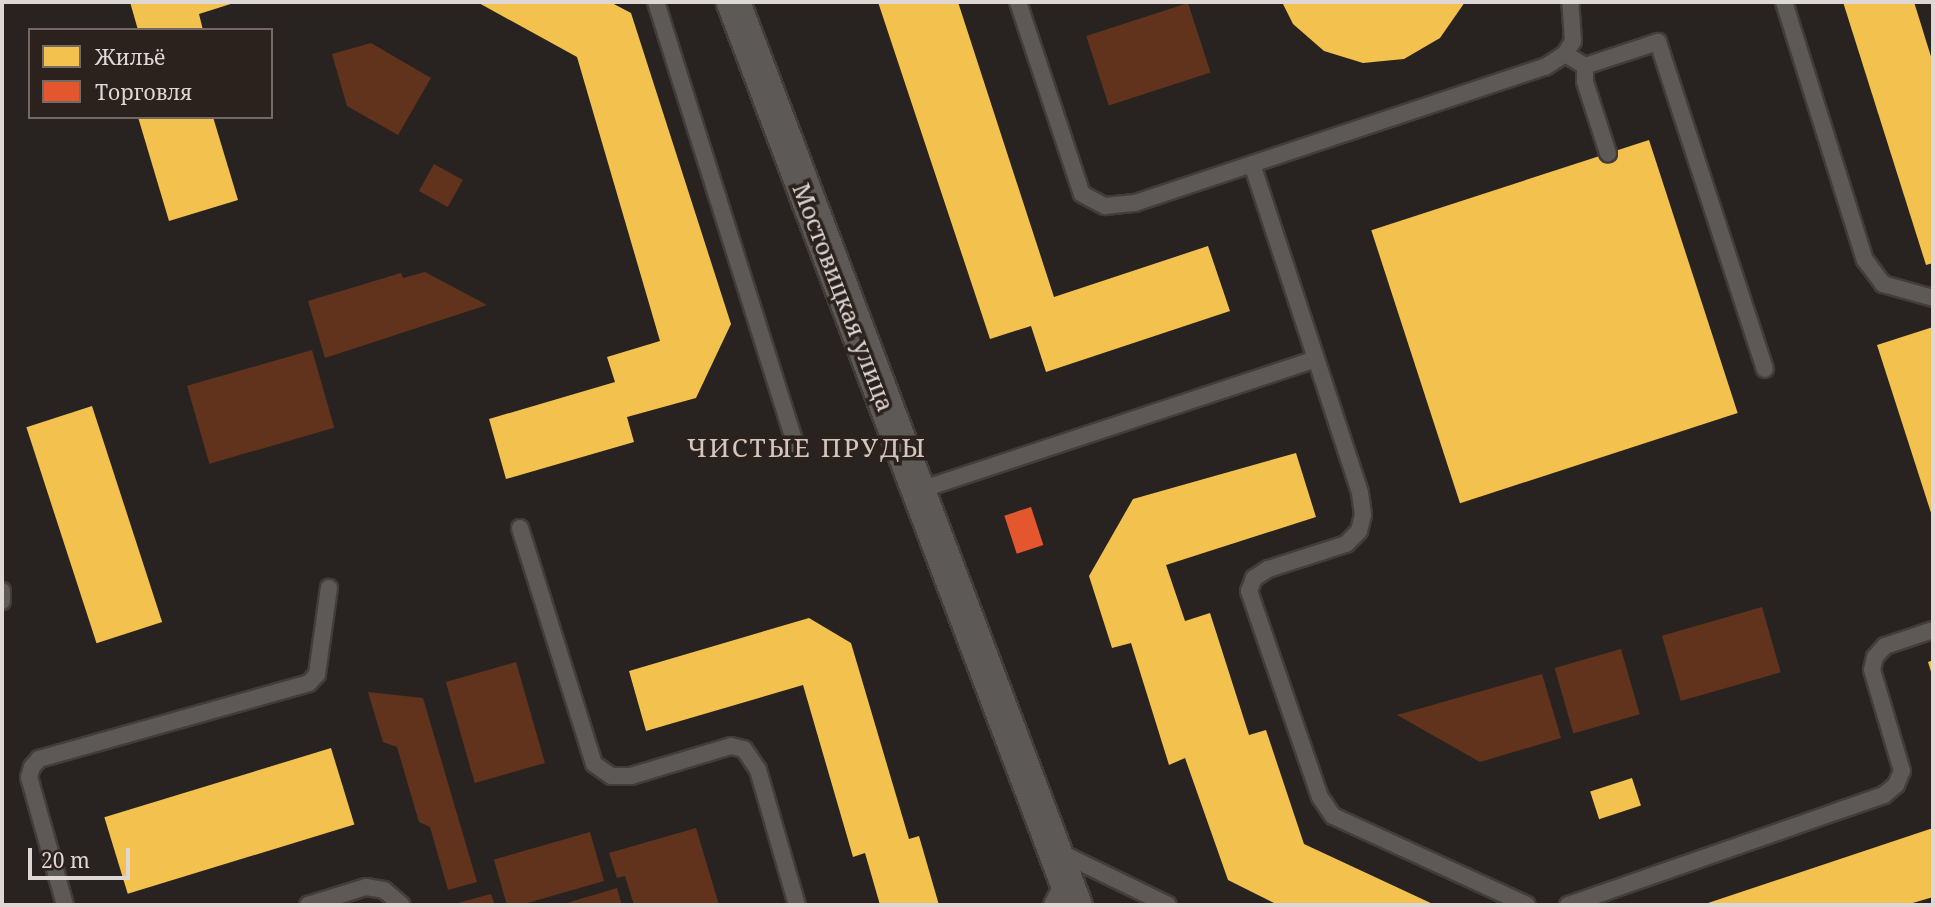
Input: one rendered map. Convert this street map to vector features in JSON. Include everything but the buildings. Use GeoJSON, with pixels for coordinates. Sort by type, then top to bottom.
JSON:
{"type":"FeatureCollection","features":[{"type":"Feature","properties":{"kind":"street","name":"Мостовицкая улица"},"geometry":{"type":"LineString","coordinates":[[733,2],[1062,885]]}},
{"type":"Feature","properties":{"kind":"lane"},"geometry":{"type":"LineString","coordinates":[[656,2],[796,446]]}},
{"type":"Feature","properties":{"kind":"lane"},"geometry":{"type":"LineString","coordinates":[[1018,2],[1082,194],[1105,206],[1135,203],[1545,67],[1565,54],[1575,27],[1570,2]]}},
{"type":"Feature","properties":{"kind":"lane"},"geometry":{"type":"LineString","coordinates":[[1784,2],[1865,260],[1883,284],[1933,298]]}},
{"type":"Feature","properties":{"kind":"lane"},"geometry":{"type":"LineString","coordinates":[[1565,54],[1585,66],[1658,42],[1765,369]]}},
{"type":"Feature","properties":{"kind":"lane"},"geometry":{"type":"LineString","coordinates":[[1585,66],[1585,82],[1608,153]]}},
{"type":"Feature","properties":{"kind":"lane"},"geometry":{"type":"LineString","coordinates":[[1252,164],[1360,493],[1363,515],[1359,531],[1346,544],[1268,569],[1254,578],[1249,591],[1320,796],[1333,816],[1527,905]]}},
{"type":"Feature","properties":{"kind":"lane"},"geometry":{"type":"LineString","coordinates":[[917,491],[1316,359]]}},
{"type":"Feature","properties":{"kind":"lane"},"geometry":{"type":"LineString","coordinates":[[520,528],[594,764],[611,776],[631,776],[731,746],[744,749],[758,770],[797,905]]}},
{"type":"Feature","properties":{"kind":"lane"},"geometry":{"type":"LineString","coordinates":[[65,905],[29,777],[32,767],[40,759],[309,683],[317,674],[330,588]]}},
{"type":"Feature","properties":{"kind":"lane"},"geometry":{"type":"LineString","coordinates":[[2,591],[2,601]]}},
{"type":"Feature","properties":{"kind":"lane"},"geometry":{"type":"LineString","coordinates":[[1568,905],[1884,795],[1896,785],[1902,771],[1872,670],[1875,657],[1885,646],[1933,631]]}},
{"type":"Feature","properties":{"kind":"lane"},"geometry":{"type":"LineString","coordinates":[[1062,885],[1168,905]]}},
{"type":"Feature","properties":{"kind":"lane"},"geometry":{"type":"LineString","coordinates":[[308,905],[366,887],[384,890],[402,905]]}},
{"type":"Feature","properties":{"kind":"shaded area"},"geometry":{"type":"Polygon","coordinates":[[[1188,3],[1211,72],[1109,105],[1086,36],[1188,3]]]}},
{"type":"Feature","properties":{"kind":"shaded area"},"geometry":{"type":"Polygon","coordinates":[[[371,43],[431,78],[398,135],[347,106],[332,54],[371,43]]]}},
{"type":"Feature","properties":{"kind":"shaded area"},"geometry":{"type":"Polygon","coordinates":[[[434,164],[463,180],[448,207],[419,191],[434,164]]]}},
{"type":"Feature","properties":{"kind":"shaded area"},"geometry":{"type":"Polygon","coordinates":[[[425,272],[487,305],[325,358],[308,301],[401,273],[403,278],[425,272]]]}},
{"type":"Feature","properties":{"kind":"shaded area"},"geometry":{"type":"Polygon","coordinates":[[[312,350],[334,428],[209,464],[187,386],[312,350]]]}},
{"type":"Feature","properties":{"kind":"shaded area"},"geometry":{"type":"Polygon","coordinates":[[[1762,607],[1781,672],[1681,701],[1662,636],[1762,607]]]}},
{"type":"Feature","properties":{"kind":"shaded area"},"geometry":{"type":"Polygon","coordinates":[[[1621,649],[1640,714],[1573,733],[1555,668],[1621,649]]]}},
{"type":"Feature","properties":{"kind":"shaded area"},"geometry":{"type":"Polygon","coordinates":[[[516,662],[545,763],[475,783],[446,682],[516,662]]]}},
{"type":"Feature","properties":{"kind":"shaded area"},"geometry":{"type":"Polygon","coordinates":[[[1542,674],[1561,738],[1480,762],[1397,715],[1542,674]]]}},
{"type":"Feature","properties":{"kind":"shaded area"},"geometry":{"type":"Polygon","coordinates":[[[368,692],[423,698],[477,882],[448,890],[430,827],[419,822],[397,747],[383,742],[368,692]]]}},
{"type":"Feature","properties":{"kind":"shaded area"},"geometry":{"type":"Polygon","coordinates":[[[696,828],[719,905],[634,905],[625,876],[617,878],[609,853],[696,828]]]}},
{"type":"Feature","properties":{"kind":"shaded area"},"geometry":{"type":"Polygon","coordinates":[[[590,832],[604,881],[520,905],[507,905],[494,860],[590,832]]]}},
{"type":"Feature","properties":{"kind":"shaded area"},"geometry":{"type":"Polygon","coordinates":[[[617,888],[622,905],[560,905],[617,888]]]}},
{"type":"Feature","properties":{"kind":"shaded area"},"geometry":{"type":"Polygon","coordinates":[[[491,894],[495,905],[450,905],[491,894]]]}},
{"type":"Feature","properties":{"kind":"district","name":"ЧИСТЫЕ ПРУДЫ"},"geometry":{"type":"Point","coordinates":[807,448]}}]}
